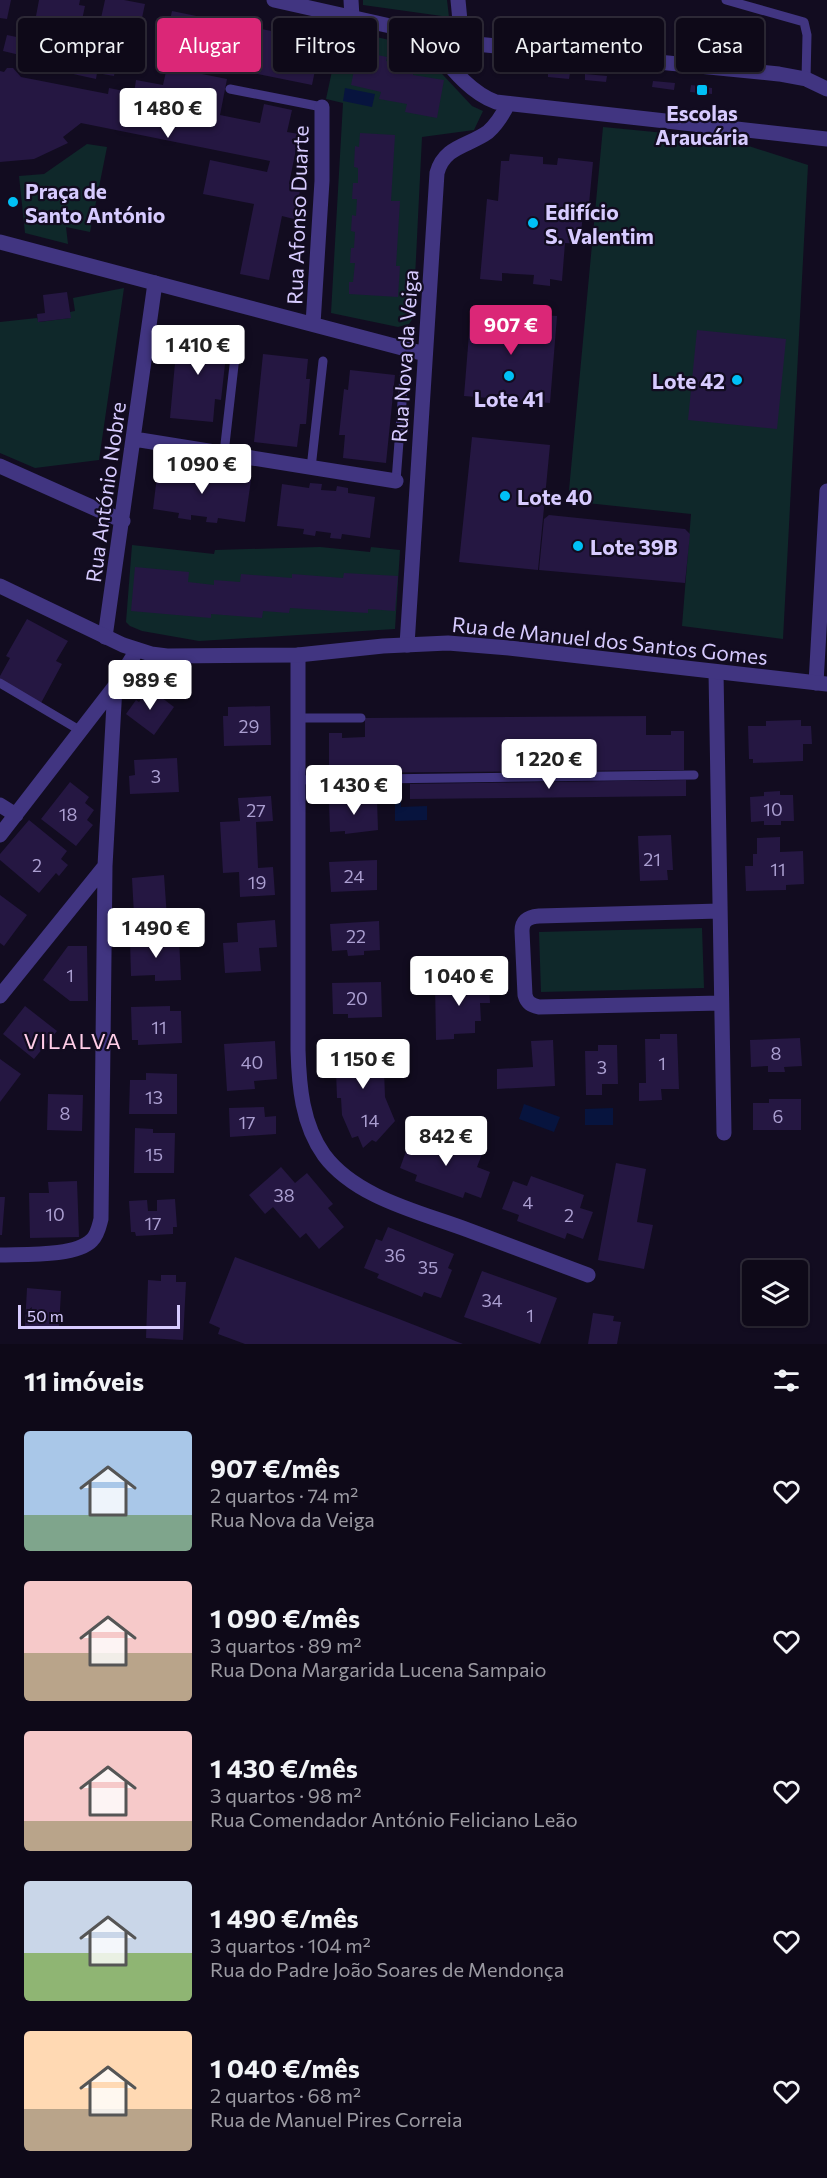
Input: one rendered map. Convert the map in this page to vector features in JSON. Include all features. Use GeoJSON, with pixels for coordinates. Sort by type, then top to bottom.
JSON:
{"type":"FeatureCollection","features":[{"type":"Feature","properties":{"kind":"street"},"geometry":{"type":"LineString","coordinates":[[274,0],[389,25]]}},
{"type":"Feature","properties":{"kind":"street"},"geometry":{"type":"LineString","coordinates":[[351,0],[352,17]]}},
{"type":"Feature","properties":{"kind":"street"},"geometry":{"type":"LineString","coordinates":[[458,0],[460,18]]}},
{"type":"Feature","properties":{"kind":"street"},"geometry":{"type":"LineString","coordinates":[[482,44],[779,74],[806,79],[827,89]]}},
{"type":"Feature","properties":{"kind":"street"},"geometry":{"type":"LineString","coordinates":[[458,72],[474,89],[490,100],[508,104],[827,139]]}},
{"type":"Feature","properties":{"kind":"street","name":"Rua Nova da Veiga"},"geometry":{"type":"LineString","coordinates":[[407,645],[435,183],[438,167],[448,152],[481,136],[493,127],[508,104]]}},
{"type":"Feature","properties":{"kind":"street","name":"Rua Afonso Duarte"},"geometry":{"type":"LineString","coordinates":[[313,324],[322,181],[322,107]]}},
{"type":"Feature","properties":{"kind":"street"},"geometry":{"type":"LineString","coordinates":[[0,242],[425,354]]}},
{"type":"Feature","properties":{"kind":"street","name":"Rua António Nobre"},"geometry":{"type":"LineString","coordinates":[[105,637],[155,283]]}},
{"type":"Feature","properties":{"kind":"street"},"geometry":{"type":"LineString","coordinates":[[134,439],[396,481]]}},
{"type":"Feature","properties":{"kind":"street"},"geometry":{"type":"LineString","coordinates":[[0,466],[123,521]]}},
{"type":"Feature","properties":{"kind":"street"},"geometry":{"type":"LineString","coordinates":[[821,683],[827,491]]}},
{"type":"Feature","properties":{"kind":"street","name":"Rua de Manuel dos Santos Gomes"},"geometry":{"type":"LineString","coordinates":[[0,586],[137,650],[183,657],[298,655],[448,643],[821,683]]}},
{"type":"Feature","properties":{"kind":"street"},"geometry":{"type":"LineString","coordinates":[[0,835],[115,686],[137,650]]}},
{"type":"Feature","properties":{"kind":"street"},"geometry":{"type":"LineString","coordinates":[[298,655],[299,1077],[307,1120],[324,1155],[355,1183],[374,1194],[588,1275]]}},
{"type":"Feature","properties":{"kind":"street"},"geometry":{"type":"LineString","coordinates":[[716,672],[724,1132]]}},
{"type":"Feature","properties":{"kind":"street"},"geometry":{"type":"LineString","coordinates":[[0,1255],[68,1251],[91,1241],[98,1232],[102,1205],[105,866],[115,686]]}},
{"type":"Feature","properties":{"kind":"street"},"geometry":{"type":"LineString","coordinates":[[0,805],[16,815]]}},
{"type":"Feature","properties":{"kind":"street"},"geometry":{"type":"LineString","coordinates":[[0,996],[105,866]]}},
{"type":"Feature","properties":{"kind":"street"},"geometry":{"type":"LineString","coordinates":[[720,911],[534,916],[524,921],[522,931],[525,995],[529,1004],[535,1006],[722,1003]]}},
{"type":"Feature","properties":{"kind":"lane"},"geometry":{"type":"LineString","coordinates":[[726,0],[804,22],[807,34],[806,79]]}},
{"type":"Feature","properties":{"kind":"lane"},"geometry":{"type":"LineString","coordinates":[[230,89],[322,107]]}},
{"type":"Feature","properties":{"kind":"lane"},"geometry":{"type":"LineString","coordinates":[[224,453],[237,339]]}},
{"type":"Feature","properties":{"kind":"lane"},"geometry":{"type":"LineString","coordinates":[[311,468],[323,361]]}},
{"type":"Feature","properties":{"kind":"lane"},"geometry":{"type":"LineString","coordinates":[[396,481],[404,376]]}},
{"type":"Feature","properties":{"kind":"lane"},"geometry":{"type":"LineString","coordinates":[[0,682],[81,731]]}},
{"type":"Feature","properties":{"kind":"lane"},"geometry":{"type":"LineString","coordinates":[[298,718],[361,718]]}},
{"type":"Feature","properties":{"kind":"lane"},"geometry":{"type":"LineString","coordinates":[[298,780],[694,775]]}},
{"type":"Feature","properties":{"kind":"green space"},"geometry":{"type":"Polygon","coordinates":[[[363,0],[447,0],[449,17],[363,5],[363,0]]]}},
{"type":"Feature","properties":{"kind":"green space"},"geometry":{"type":"Polygon","coordinates":[[[377,37],[389,40],[389,72],[440,72],[472,106],[483,111],[474,130],[422,137],[413,318],[409,324],[398,327],[331,313],[343,103],[326,99],[332,72],[377,72],[377,37]]]}},
{"type":"Feature","properties":{"kind":"green space"},"geometry":{"type":"Polygon","coordinates":[[[603,127],[727,139],[808,165],[783,639],[682,626],[691,514],[568,501],[603,127]]]}},
{"type":"Feature","properties":{"kind":"green space"},"geometry":{"type":"Polygon","coordinates":[[[87,144],[107,147],[90,232],[66,227],[68,244],[25,233],[19,176],[44,174],[87,144]]]}},
{"type":"Feature","properties":{"kind":"green space"},"geometry":{"type":"Polygon","coordinates":[[[124,288],[99,460],[35,468],[0,453],[0,322],[37,318],[39,322],[70,318],[70,312],[75,311],[73,298],[124,288]]]}},
{"type":"Feature","properties":{"kind":"green space"},"geometry":{"type":"Polygon","coordinates":[[[132,545],[214,554],[215,550],[320,547],[370,552],[371,547],[400,550],[395,629],[199,641],[142,631],[126,622],[132,545]]]}},
{"type":"Feature","properties":{"kind":"green space"},"geometry":{"type":"Polygon","coordinates":[[[702,928],[704,988],[541,992],[539,932],[702,928]]]}},
{"type":"Feature","properties":{"kind":"water"},"geometry":{"type":"Polygon","coordinates":[[[345,88],[375,94],[372,107],[343,101],[345,88]]]}},
{"type":"Feature","properties":{"kind":"water"},"geometry":{"type":"Polygon","coordinates":[[[395,802],[401,802],[401,807],[427,806],[427,820],[395,821],[395,802]]]}},
{"type":"Feature","properties":{"kind":"water"},"geometry":{"type":"Polygon","coordinates":[[[524,1104],[560,1117],[554,1132],[519,1119],[524,1104]]]}},
{"type":"Feature","properties":{"kind":"water"},"geometry":{"type":"Polygon","coordinates":[[[613,1108],[613,1125],[585,1125],[585,1109],[613,1108]]]}},
{"type":"Feature","properties":{"kind":"building"},"geometry":{"type":"Polygon","coordinates":[[[0,0],[11,0],[7,19],[0,18],[0,0]]]}},
{"type":"Feature","properties":{"kind":"building"},"geometry":{"type":"Polygon","coordinates":[[[39,0],[80,0],[79,5],[85,6],[82,18],[36,18],[39,0]]]}},
{"type":"Feature","properties":{"kind":"building"},"geometry":{"type":"Polygon","coordinates":[[[105,0],[124,0],[145,4],[142,18],[101,18],[105,0]]]}},
{"type":"Feature","properties":{"kind":"building"},"geometry":{"type":"Polygon","coordinates":[[[172,11],[206,18],[170,18],[172,11]]]}},
{"type":"Feature","properties":{"kind":"building"},"geometry":{"type":"Polygon","coordinates":[[[261,29],[273,31],[273,72],[315,72],[312,85],[248,72],[261,72],[261,29]]]}},
{"type":"Feature","properties":{"kind":"building"},"geometry":{"type":"Polygon","coordinates":[[[7,35],[18,37],[18,55],[3,51],[7,35]]]}},
{"type":"Feature","properties":{"kind":"building"},"geometry":{"type":"Polygon","coordinates":[[[377,55],[387,57],[389,72],[413,72],[413,75],[444,80],[437,118],[405,112],[407,104],[379,99],[381,92],[351,85],[354,72],[377,72],[377,55]]]}},
{"type":"Feature","properties":{"kind":"building"},"geometry":{"type":"Polygon","coordinates":[[[7,68],[13,68],[21,77],[108,94],[109,88],[134,93],[136,80],[163,85],[166,72],[192,72],[227,79],[220,115],[260,123],[264,104],[292,110],[287,132],[299,134],[289,184],[301,186],[294,219],[282,216],[269,280],[240,274],[254,204],[203,194],[210,160],[267,172],[270,161],[81,123],[63,137],[68,143],[34,159],[0,162],[0,71],[4,72],[7,68]]]}},
{"type":"Feature","properties":{"kind":"building"},"geometry":{"type":"Polygon","coordinates":[[[64,72],[115,72],[114,76],[97,73],[96,79],[64,72]]]}},
{"type":"Feature","properties":{"kind":"building"},"geometry":{"type":"Polygon","coordinates":[[[548,72],[570,73],[569,79],[548,77],[548,72]]]}},
{"type":"Feature","properties":{"kind":"building"},"geometry":{"type":"Polygon","coordinates":[[[585,74],[607,76],[606,82],[585,80],[585,74]]]}},
{"type":"Feature","properties":{"kind":"building"},"geometry":{"type":"Polygon","coordinates":[[[653,81],[675,83],[674,90],[652,87],[653,81]]]}},
{"type":"Feature","properties":{"kind":"building"},"geometry":{"type":"Polygon","coordinates":[[[691,85],[712,88],[712,94],[690,92],[691,85]]]}},
{"type":"Feature","properties":{"kind":"building"},"geometry":{"type":"Polygon","coordinates":[[[360,133],[395,135],[391,201],[400,201],[396,266],[400,266],[398,297],[349,294],[349,282],[353,282],[355,263],[350,263],[355,232],[351,231],[352,215],[356,216],[357,199],[352,199],[353,183],[358,183],[358,168],[354,167],[355,146],[359,147],[360,133]]]}},
{"type":"Feature","properties":{"kind":"building","name":"Edifício S. Valentim"},"geometry":{"type":"Polygon","coordinates":[[[510,154],[543,157],[543,164],[557,165],[558,158],[593,162],[589,204],[584,203],[580,244],[565,243],[562,281],[550,279],[550,286],[533,284],[534,275],[502,273],[502,281],[480,279],[487,199],[498,201],[501,161],[509,161],[510,154]]]}},
{"type":"Feature","properties":{"kind":"building"},"geometry":{"type":"Polygon","coordinates":[[[67,292],[71,318],[38,322],[37,314],[45,313],[43,295],[67,292]]]}},
{"type":"Feature","properties":{"kind":"building","name":"Lote 41"},"geometry":{"type":"Polygon","coordinates":[[[471,309],[557,316],[550,403],[464,396],[471,309]]]}},
{"type":"Feature","properties":{"kind":"building"},"geometry":{"type":"Polygon","coordinates":[[[178,330],[224,334],[222,354],[226,355],[221,400],[215,399],[213,422],[170,418],[178,330]]]}},
{"type":"Feature","properties":{"kind":"building","name":"Lote 42"},"geometry":{"type":"Polygon","coordinates":[[[697,330],[786,339],[777,429],[688,420],[697,330]]]}},
{"type":"Feature","properties":{"kind":"building"},"geometry":{"type":"Polygon","coordinates":[[[263,354],[308,359],[306,379],[310,379],[306,424],[300,424],[297,447],[254,442],[263,354]]]}},
{"type":"Feature","properties":{"kind":"building"},"geometry":{"type":"Polygon","coordinates":[[[350,370],[395,375],[386,463],[343,458],[345,435],[339,435],[344,389],[348,390],[350,370]]]}},
{"type":"Feature","properties":{"kind":"building","name":"Lote 40"},"geometry":{"type":"Polygon","coordinates":[[[472,437],[550,445],[538,570],[459,562],[472,437]]]}},
{"type":"Feature","properties":{"kind":"building"},"geometry":{"type":"Polygon","coordinates":[[[185,467],[197,469],[197,473],[212,475],[213,470],[224,472],[223,477],[251,480],[245,522],[218,518],[217,523],[206,522],[207,517],[191,515],[191,520],[178,518],[179,513],[153,509],[158,468],[185,472],[185,467]]]}},
{"type":"Feature","properties":{"kind":"building"},"geometry":{"type":"Polygon","coordinates":[[[310,483],[322,484],[321,490],[336,491],[337,486],[348,488],[348,493],[375,497],[370,538],[342,534],[341,539],[330,538],[331,533],[316,531],[315,536],[303,534],[304,529],[277,526],[282,484],[309,488],[310,483]]]}},
{"type":"Feature","properties":{"kind":"building"},"geometry":{"type":"Polygon","coordinates":[[[549,515],[685,529],[690,534],[685,583],[539,570],[544,519],[549,515]]]}},
{"type":"Feature","properties":{"kind":"building"},"geometry":{"type":"Polygon","coordinates":[[[135,567],[189,572],[188,582],[214,585],[214,580],[240,582],[241,574],[292,578],[292,574],[343,578],[344,573],[398,576],[395,611],[368,609],[368,613],[290,608],[289,613],[263,611],[262,618],[211,614],[211,618],[131,611],[135,567]]]}},
{"type":"Feature","properties":{"kind":"building"},"geometry":{"type":"Polygon","coordinates":[[[27,619],[68,641],[56,661],[62,664],[41,703],[0,680],[10,658],[6,656],[27,619]]]}},
{"type":"Feature","properties":{"kind":"building"},"geometry":{"type":"Polygon","coordinates":[[[149,688],[174,707],[154,735],[126,714],[149,688]]]}},
{"type":"Feature","properties":{"kind":"building"},"geometry":{"type":"Polygon","coordinates":[[[270,706],[271,745],[224,746],[223,716],[228,716],[228,707],[270,706]]]}},
{"type":"Feature","properties":{"kind":"building"},"geometry":{"type":"Polygon","coordinates":[[[646,716],[646,735],[671,735],[671,731],[684,731],[684,770],[329,773],[329,733],[342,733],[342,738],[365,737],[365,718],[646,716]]]}},
{"type":"Feature","properties":{"kind":"building"},"geometry":{"type":"Polygon","coordinates":[[[801,720],[801,726],[811,726],[812,744],[803,744],[803,761],[753,763],[753,759],[749,759],[748,726],[766,726],[766,721],[801,720]]]}},
{"type":"Feature","properties":{"kind":"building"},"geometry":{"type":"Polygon","coordinates":[[[177,758],[179,792],[130,794],[129,776],[135,775],[134,760],[177,758]]]}},
{"type":"Feature","properties":{"kind":"building"},"geometry":{"type":"Polygon","coordinates":[[[686,780],[686,796],[410,799],[410,784],[686,780]]]}},
{"type":"Feature","properties":{"kind":"building"},"geometry":{"type":"Polygon","coordinates":[[[70,782],[89,797],[85,803],[94,810],[87,820],[93,825],[76,846],[41,819],[70,782]]]}},
{"type":"Feature","properties":{"kind":"building"},"geometry":{"type":"Polygon","coordinates":[[[780,791],[780,795],[793,795],[794,821],[781,821],[781,825],[764,825],[764,821],[751,822],[750,797],[764,796],[764,792],[780,791]]]}},
{"type":"Feature","properties":{"kind":"building"},"geometry":{"type":"Polygon","coordinates":[[[271,796],[273,821],[256,822],[258,868],[273,867],[275,895],[240,897],[239,872],[223,873],[220,822],[240,821],[238,798],[271,796]]]}},
{"type":"Feature","properties":{"kind":"building"},"geometry":{"type":"Polygon","coordinates":[[[377,800],[378,830],[345,834],[345,831],[330,832],[329,802],[377,800]]]}},
{"type":"Feature","properties":{"kind":"building"},"geometry":{"type":"Polygon","coordinates":[[[29,820],[67,851],[61,859],[68,865],[59,876],[56,873],[39,893],[0,860],[0,854],[29,820]]]}},
{"type":"Feature","properties":{"kind":"building"},"geometry":{"type":"Polygon","coordinates":[[[671,835],[673,870],[667,870],[668,880],[640,881],[638,836],[671,835]]]}},
{"type":"Feature","properties":{"kind":"building"},"geometry":{"type":"Polygon","coordinates":[[[780,837],[780,852],[803,851],[804,884],[786,885],[786,890],[746,891],[745,866],[753,866],[753,854],[757,854],[757,838],[780,837]]]}},
{"type":"Feature","properties":{"kind":"building"},"geometry":{"type":"Polygon","coordinates":[[[377,860],[377,890],[331,892],[329,862],[377,860]]]}},
{"type":"Feature","properties":{"kind":"building"},"geometry":{"type":"Polygon","coordinates":[[[164,875],[167,918],[149,919],[148,914],[134,915],[132,878],[164,875]]]}},
{"type":"Feature","properties":{"kind":"building"},"geometry":{"type":"Polygon","coordinates":[[[0,895],[27,915],[4,946],[0,943],[0,895]]]}},
{"type":"Feature","properties":{"kind":"building"},"geometry":{"type":"Polygon","coordinates":[[[275,920],[277,947],[259,948],[261,971],[225,973],[223,943],[238,942],[237,923],[275,920]]]}},
{"type":"Feature","properties":{"kind":"building"},"geometry":{"type":"Polygon","coordinates":[[[379,921],[380,950],[364,951],[364,955],[348,956],[347,950],[332,951],[330,924],[379,921]]]}},
{"type":"Feature","properties":{"kind":"building"},"geometry":{"type":"Polygon","coordinates":[[[179,938],[181,980],[155,981],[155,975],[131,976],[130,940],[179,938]]]}},
{"type":"Feature","properties":{"kind":"building"},"geometry":{"type":"Polygon","coordinates":[[[68,946],[87,946],[88,1001],[70,1001],[43,980],[68,946]]]}},
{"type":"Feature","properties":{"kind":"building"},"geometry":{"type":"Polygon","coordinates":[[[489,981],[490,1003],[480,1003],[481,1021],[475,1021],[475,1033],[454,1034],[454,1039],[436,1040],[435,983],[489,981]]]}},
{"type":"Feature","properties":{"kind":"building"},"geometry":{"type":"Polygon","coordinates":[[[381,982],[382,1017],[348,1018],[348,1014],[333,1014],[332,983],[381,982]]]}},
{"type":"Feature","properties":{"kind":"building"},"geometry":{"type":"Polygon","coordinates":[[[25,1006],[57,1031],[34,1059],[3,1034],[25,1006]]]}},
{"type":"Feature","properties":{"kind":"building"},"geometry":{"type":"Polygon","coordinates":[[[170,1006],[170,1011],[181,1011],[182,1043],[138,1045],[138,1040],[132,1040],[131,1007],[170,1006]]]}},
{"type":"Feature","properties":{"kind":"building"},"geometry":{"type":"Polygon","coordinates":[[[660,1034],[677,1034],[679,1089],[661,1089],[662,1100],[639,1101],[639,1083],[646,1083],[645,1039],[660,1039],[660,1034]]]}},
{"type":"Feature","properties":{"kind":"building"},"geometry":{"type":"Polygon","coordinates":[[[800,1038],[802,1066],[784,1067],[785,1072],[768,1072],[768,1066],[751,1067],[750,1040],[800,1038]]]}},
{"type":"Feature","properties":{"kind":"building"},"geometry":{"type":"Polygon","coordinates":[[[553,1040],[555,1086],[497,1089],[497,1069],[533,1067],[531,1041],[553,1040]]]}},
{"type":"Feature","properties":{"kind":"building"},"geometry":{"type":"Polygon","coordinates":[[[275,1041],[277,1079],[254,1081],[255,1089],[227,1091],[224,1044],[275,1041]]]}},
{"type":"Feature","properties":{"kind":"building"},"geometry":{"type":"Polygon","coordinates":[[[383,1041],[385,1097],[395,1121],[376,1142],[372,1140],[363,1148],[358,1136],[352,1138],[342,1115],[341,1098],[337,1098],[335,1043],[383,1041]]]}},
{"type":"Feature","properties":{"kind":"building"},"geometry":{"type":"Polygon","coordinates":[[[598,1045],[617,1045],[618,1084],[602,1084],[602,1095],[586,1095],[585,1051],[598,1051],[598,1045]]]}},
{"type":"Feature","properties":{"kind":"building"},"geometry":{"type":"Polygon","coordinates":[[[0,1059],[21,1074],[0,1102],[0,1059]]]}},
{"type":"Feature","properties":{"kind":"building"},"geometry":{"type":"Polygon","coordinates":[[[146,1073],[177,1074],[177,1114],[129,1114],[130,1080],[146,1080],[146,1073]]]}},
{"type":"Feature","properties":{"kind":"building"},"geometry":{"type":"Polygon","coordinates":[[[48,1094],[83,1095],[82,1131],[47,1130],[48,1094]]]}},
{"type":"Feature","properties":{"kind":"building"},"geometry":{"type":"Polygon","coordinates":[[[769,1099],[801,1099],[801,1130],[753,1130],[753,1103],[769,1103],[769,1099]]]}},
{"type":"Feature","properties":{"kind":"building"},"geometry":{"type":"Polygon","coordinates":[[[264,1107],[265,1117],[276,1116],[276,1134],[230,1137],[229,1108],[264,1107]]]}},
{"type":"Feature","properties":{"kind":"building"},"geometry":{"type":"Polygon","coordinates":[[[135,1128],[153,1129],[153,1133],[175,1133],[174,1173],[134,1173],[135,1128]]]}},
{"type":"Feature","properties":{"kind":"building"},"geometry":{"type":"Polygon","coordinates":[[[428,1135],[482,1154],[477,1167],[490,1172],[481,1198],[465,1192],[463,1198],[415,1181],[417,1175],[400,1168],[410,1140],[424,1145],[428,1135]]]}},
{"type":"Feature","properties":{"kind":"building"},"geometry":{"type":"Polygon","coordinates":[[[616,1163],[646,1169],[637,1222],[653,1225],[644,1269],[598,1260],[616,1163]]]}},
{"type":"Feature","properties":{"kind":"building"},"geometry":{"type":"Polygon","coordinates":[[[281,1167],[295,1183],[307,1173],[333,1204],[328,1208],[344,1227],[319,1249],[306,1233],[300,1238],[273,1207],[265,1214],[249,1195],[281,1167]]]}},
{"type":"Feature","properties":{"kind":"building"},"geometry":{"type":"Polygon","coordinates":[[[531,1176],[584,1195],[580,1208],[593,1212],[583,1239],[567,1233],[565,1239],[517,1221],[519,1215],[502,1209],[513,1181],[527,1186],[531,1176]]]}},
{"type":"Feature","properties":{"kind":"building"},"geometry":{"type":"Polygon","coordinates":[[[77,1181],[79,1237],[30,1238],[29,1193],[49,1193],[48,1182],[77,1181]]]}},
{"type":"Feature","properties":{"kind":"building"},"geometry":{"type":"Polygon","coordinates":[[[0,1197],[5,1197],[2,1235],[0,1235],[0,1197]]]}},
{"type":"Feature","properties":{"kind":"building"},"geometry":{"type":"Polygon","coordinates":[[[175,1199],[177,1227],[173,1227],[173,1234],[136,1236],[135,1232],[131,1232],[129,1201],[147,1200],[148,1211],[157,1211],[157,1200],[175,1199]]]}},
{"type":"Feature","properties":{"kind":"building"},"geometry":{"type":"Polygon","coordinates":[[[388,1227],[454,1254],[448,1268],[452,1270],[441,1298],[424,1292],[422,1297],[377,1278],[379,1274],[364,1268],[376,1239],[382,1241],[388,1227]]]}},
{"type":"Feature","properties":{"kind":"building"},"geometry":{"type":"Polygon","coordinates":[[[235,1257],[463,1344],[245,1344],[218,1334],[220,1328],[209,1323],[235,1257]]]}},
{"type":"Feature","properties":{"kind":"building"},"geometry":{"type":"Polygon","coordinates":[[[482,1271],[557,1298],[540,1344],[464,1317],[482,1271]]]}},
{"type":"Feature","properties":{"kind":"building"},"geometry":{"type":"Polygon","coordinates":[[[161,1275],[176,1275],[176,1282],[186,1282],[183,1340],[146,1338],[148,1280],[161,1281],[161,1275]]]}},
{"type":"Feature","properties":{"kind":"building"},"geometry":{"type":"Polygon","coordinates":[[[27,1288],[61,1291],[59,1328],[25,1326],[27,1288]]]}},
{"type":"Feature","properties":{"kind":"building"},"geometry":{"type":"Polygon","coordinates":[[[593,1313],[614,1316],[613,1321],[621,1322],[617,1344],[588,1344],[593,1313]]]}},
{"type":"Feature","properties":{"kind":"place","name":"Escolas Araucária"},"geometry":{"type":"Point","coordinates":[702,90]}},
{"type":"Feature","properties":{"kind":"place","name":"Praça de Santo António"},"geometry":{"type":"Point","coordinates":[13,202]}},
{"type":"Feature","properties":{"kind":"place","name":"Edifício S. Valentim"},"geometry":{"type":"Point","coordinates":[533,223]}},
{"type":"Feature","properties":{"kind":"place","name":"Lote 41"},"geometry":{"type":"Point","coordinates":[509,376]}},
{"type":"Feature","properties":{"kind":"place","name":"Lote 42"},"geometry":{"type":"Point","coordinates":[737,380]}},
{"type":"Feature","properties":{"kind":"place","name":"Lote 40"},"geometry":{"type":"Point","coordinates":[505,496]}},
{"type":"Feature","properties":{"kind":"place","name":"Lote 39B"},"geometry":{"type":"Point","coordinates":[578,546]}},
{"type":"Feature","properties":{"kind":"district","name":"VILALVA"},"geometry":{"type":"Point","coordinates":[73,1040]}}]}
